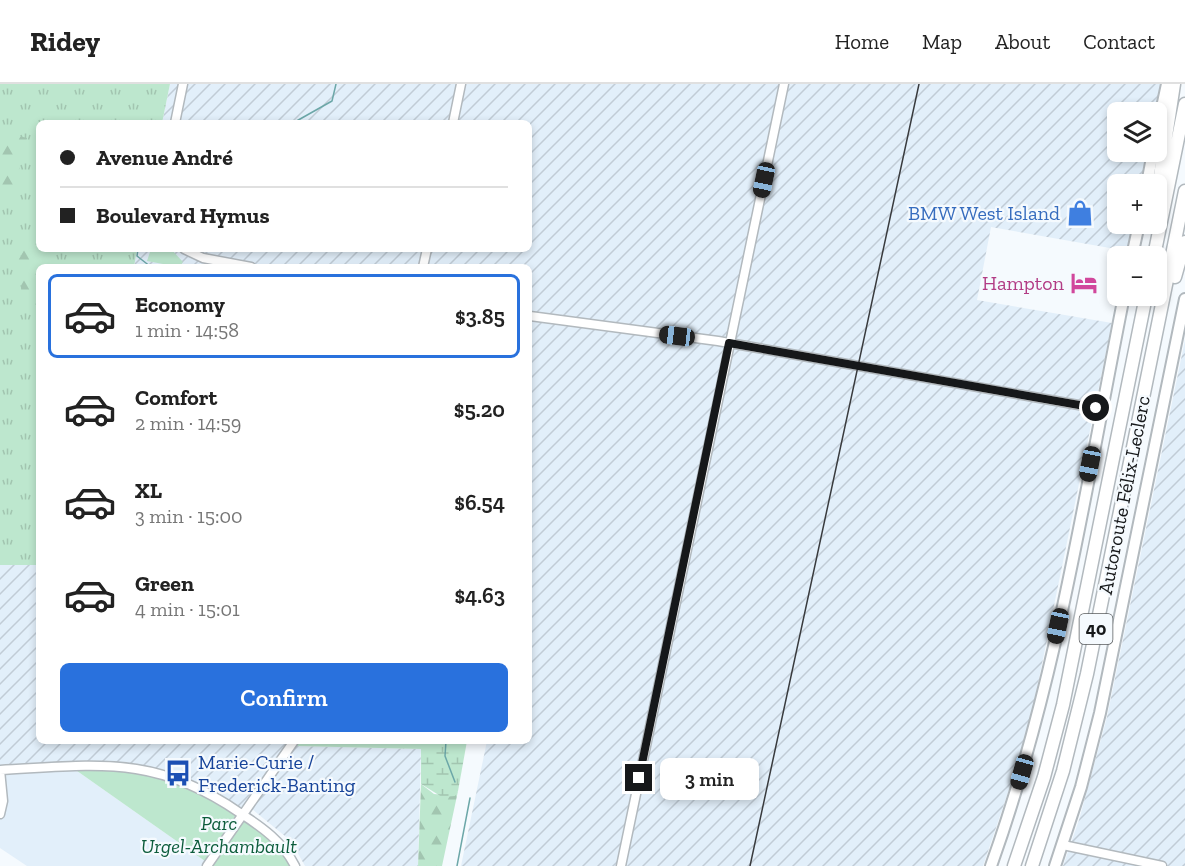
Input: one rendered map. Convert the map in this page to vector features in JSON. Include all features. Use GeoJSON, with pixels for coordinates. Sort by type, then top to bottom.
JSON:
{"type":"FeatureCollection","features":[{"type":"Feature","properties":{"kind":"highway"},"geometry":{"type":"LineString","coordinates":[[1160,174],[1174,84]]}},
{"type":"Feature","properties":{"kind":"highway"},"geometry":{"type":"LineString","coordinates":[[1154,246],[1185,104]]}},
{"type":"Feature","properties":{"kind":"highway","name":"Autoroute Félix-Leclerc"},"geometry":{"type":"LineString","coordinates":[[1032,866],[1061,779],[1082,696],[1185,191]]}},
{"type":"Feature","properties":{"kind":"highway"},"geometry":{"type":"LineString","coordinates":[[1151,358],[1185,242]]}},
{"type":"Feature","properties":{"kind":"highway","name":"Autoroute Félix-Leclerc"},"geometry":{"type":"LineString","coordinates":[[1014,866],[1037,798],[1063,705],[1144,306]]}},
{"type":"Feature","properties":{"kind":"main road"},"geometry":{"type":"LineString","coordinates":[[1163,102],[1167,84]]}},
{"type":"Feature","properties":{"kind":"main road"},"geometry":{"type":"LineString","coordinates":[[1055,866],[1101,713],[1185,299]]}},
{"type":"Feature","properties":{"kind":"main road"},"geometry":{"type":"LineString","coordinates":[[991,866],[1018,785],[1040,705],[1122,306]]}},
{"type":"Feature","properties":{"kind":"street"},"geometry":{"type":"LineString","coordinates":[[177,120],[183,84]]}},
{"type":"Feature","properties":{"kind":"street"},"geometry":{"type":"LineString","coordinates":[[454,120],[461,84]]}},
{"type":"Feature","properties":{"kind":"street"},"geometry":{"type":"LineString","coordinates":[[621,866],[784,84]]}},
{"type":"Feature","properties":{"kind":"street"},"geometry":{"type":"LineString","coordinates":[[190,252],[203,258],[235,264]]}},
{"type":"Feature","properties":{"kind":"street"},"geometry":{"type":"LineString","coordinates":[[532,316],[729,343],[1101,409]]}},
{"type":"Feature","properties":{"kind":"street"},"geometry":{"type":"LineString","coordinates":[[207,866],[292,744]]}},
{"type":"Feature","properties":{"kind":"street"},"geometry":{"type":"LineString","coordinates":[[0,813],[3,801],[0,770],[124,765],[159,772],[193,784],[267,831],[283,847],[295,866]]}},
{"type":"Feature","properties":{"kind":"street"},"geometry":{"type":"LineString","coordinates":[[1063,845],[1162,866]]}},
{"type":"Feature","properties":{"kind":"shaded area"},"geometry":{"type":"Polygon","coordinates":[[[170,84],[1161,84],[1157,102],[1107,102],[1107,162],[1145,162],[1142,174],[1107,174],[1107,234],[1130,234],[1128,246],[1107,247],[991,227],[977,300],[1112,323],[1035,698],[1017,766],[983,866],[461,866],[486,744],[532,744],[532,264],[134,264],[136,252],[532,252],[532,120],[163,120],[170,84]]]}},
{"type":"Feature","properties":{"kind":"shaded area"},"geometry":{"type":"Polygon","coordinates":[[[1185,340],[1185,866],[1063,866],[1079,820],[1107,717],[1185,340]]]}},
{"type":"Feature","properties":{"kind":"shaded area"},"geometry":{"type":"Polygon","coordinates":[[[0,565],[36,565],[36,744],[292,744],[243,814],[125,765],[0,770],[0,565]]]}},
{"type":"Feature","properties":{"kind":"shaded area"},"geometry":{"type":"Polygon","coordinates":[[[296,746],[421,749],[418,866],[305,866],[291,841],[252,809],[296,746]]]}},
{"type":"Feature","properties":{"kind":"shaded area"},"geometry":{"type":"Polygon","coordinates":[[[70,766],[212,866],[27,866],[0,848],[0,771],[70,766]]]}},
{"type":"Feature","properties":{"kind":"green space"},"geometry":{"type":"Polygon","coordinates":[[[0,84],[170,84],[163,120],[36,120],[36,252],[136,252],[134,264],[36,264],[36,565],[0,565],[0,84]]]}},
{"type":"Feature","properties":{"kind":"green space"},"geometry":{"type":"Polygon","coordinates":[[[0,131],[27,138],[15,186],[0,192],[0,131]]]}},
{"type":"Feature","properties":{"kind":"green space"},"geometry":{"type":"Polygon","coordinates":[[[36,234],[36,252],[41,252],[55,264],[36,264],[36,312],[23,302],[20,280],[14,266],[33,235],[36,234]]]}},
{"type":"Feature","properties":{"kind":"green space"},"geometry":{"type":"Polygon","coordinates":[[[150,252],[174,252],[183,262],[181,264],[163,264],[147,261],[150,252]]]}},
{"type":"Feature","properties":{"kind":"green space"},"geometry":{"type":"Polygon","coordinates":[[[298,744],[421,744],[421,749],[296,746],[298,744]]]}},
{"type":"Feature","properties":{"kind":"green space"},"geometry":{"type":"Polygon","coordinates":[[[421,744],[466,744],[458,791],[455,796],[442,797],[421,784],[421,744]]]}},
{"type":"Feature","properties":{"kind":"green space","name":"Parc Urgel-Archambault"},"geometry":{"type":"Polygon","coordinates":[[[125,765],[193,784],[267,831],[295,866],[212,866],[70,766],[125,765]]]}},
{"type":"Feature","properties":{"kind":"green space"},"geometry":{"type":"Polygon","coordinates":[[[421,784],[434,794],[454,796],[458,791],[442,866],[418,866],[421,784]]]}},
{"type":"Feature","properties":{"kind":"waterway"},"geometry":{"type":"LineString","coordinates":[[298,120],[332,101],[336,84]]}},
{"type":"Feature","properties":{"kind":"waterway"},"geometry":{"type":"LineString","coordinates":[[138,252],[137,256],[147,264]]}},
{"type":"Feature","properties":{"kind":"waterway"},"geometry":{"type":"LineString","coordinates":[[446,744],[445,756],[455,782]]}},
{"type":"Feature","properties":{"kind":"waterway"},"geometry":{"type":"LineString","coordinates":[[457,866],[470,798]]}},
{"type":"Feature","properties":{"kind":"tram line"},"geometry":{"type":"LineString","coordinates":[[750,866],[919,84]]}},
{"type":"Feature","properties":{"kind":"place","name":"BMW West Island"},"geometry":{"type":"Point","coordinates":[1080,213]}},
{"type":"Feature","properties":{"kind":"place","name":"Hampton"},"geometry":{"type":"Point","coordinates":[1084,283]}},
{"type":"Feature","properties":{"kind":"place","name":"Marie-Curie / Frederick-Banting"},"geometry":{"type":"Point","coordinates":[178,773]}},
{"type":"Feature","properties":{"kind":"route"},"geometry":{"type":"LineString","coordinates":[[639,778],[729,343],[1096,408]]}}]}
